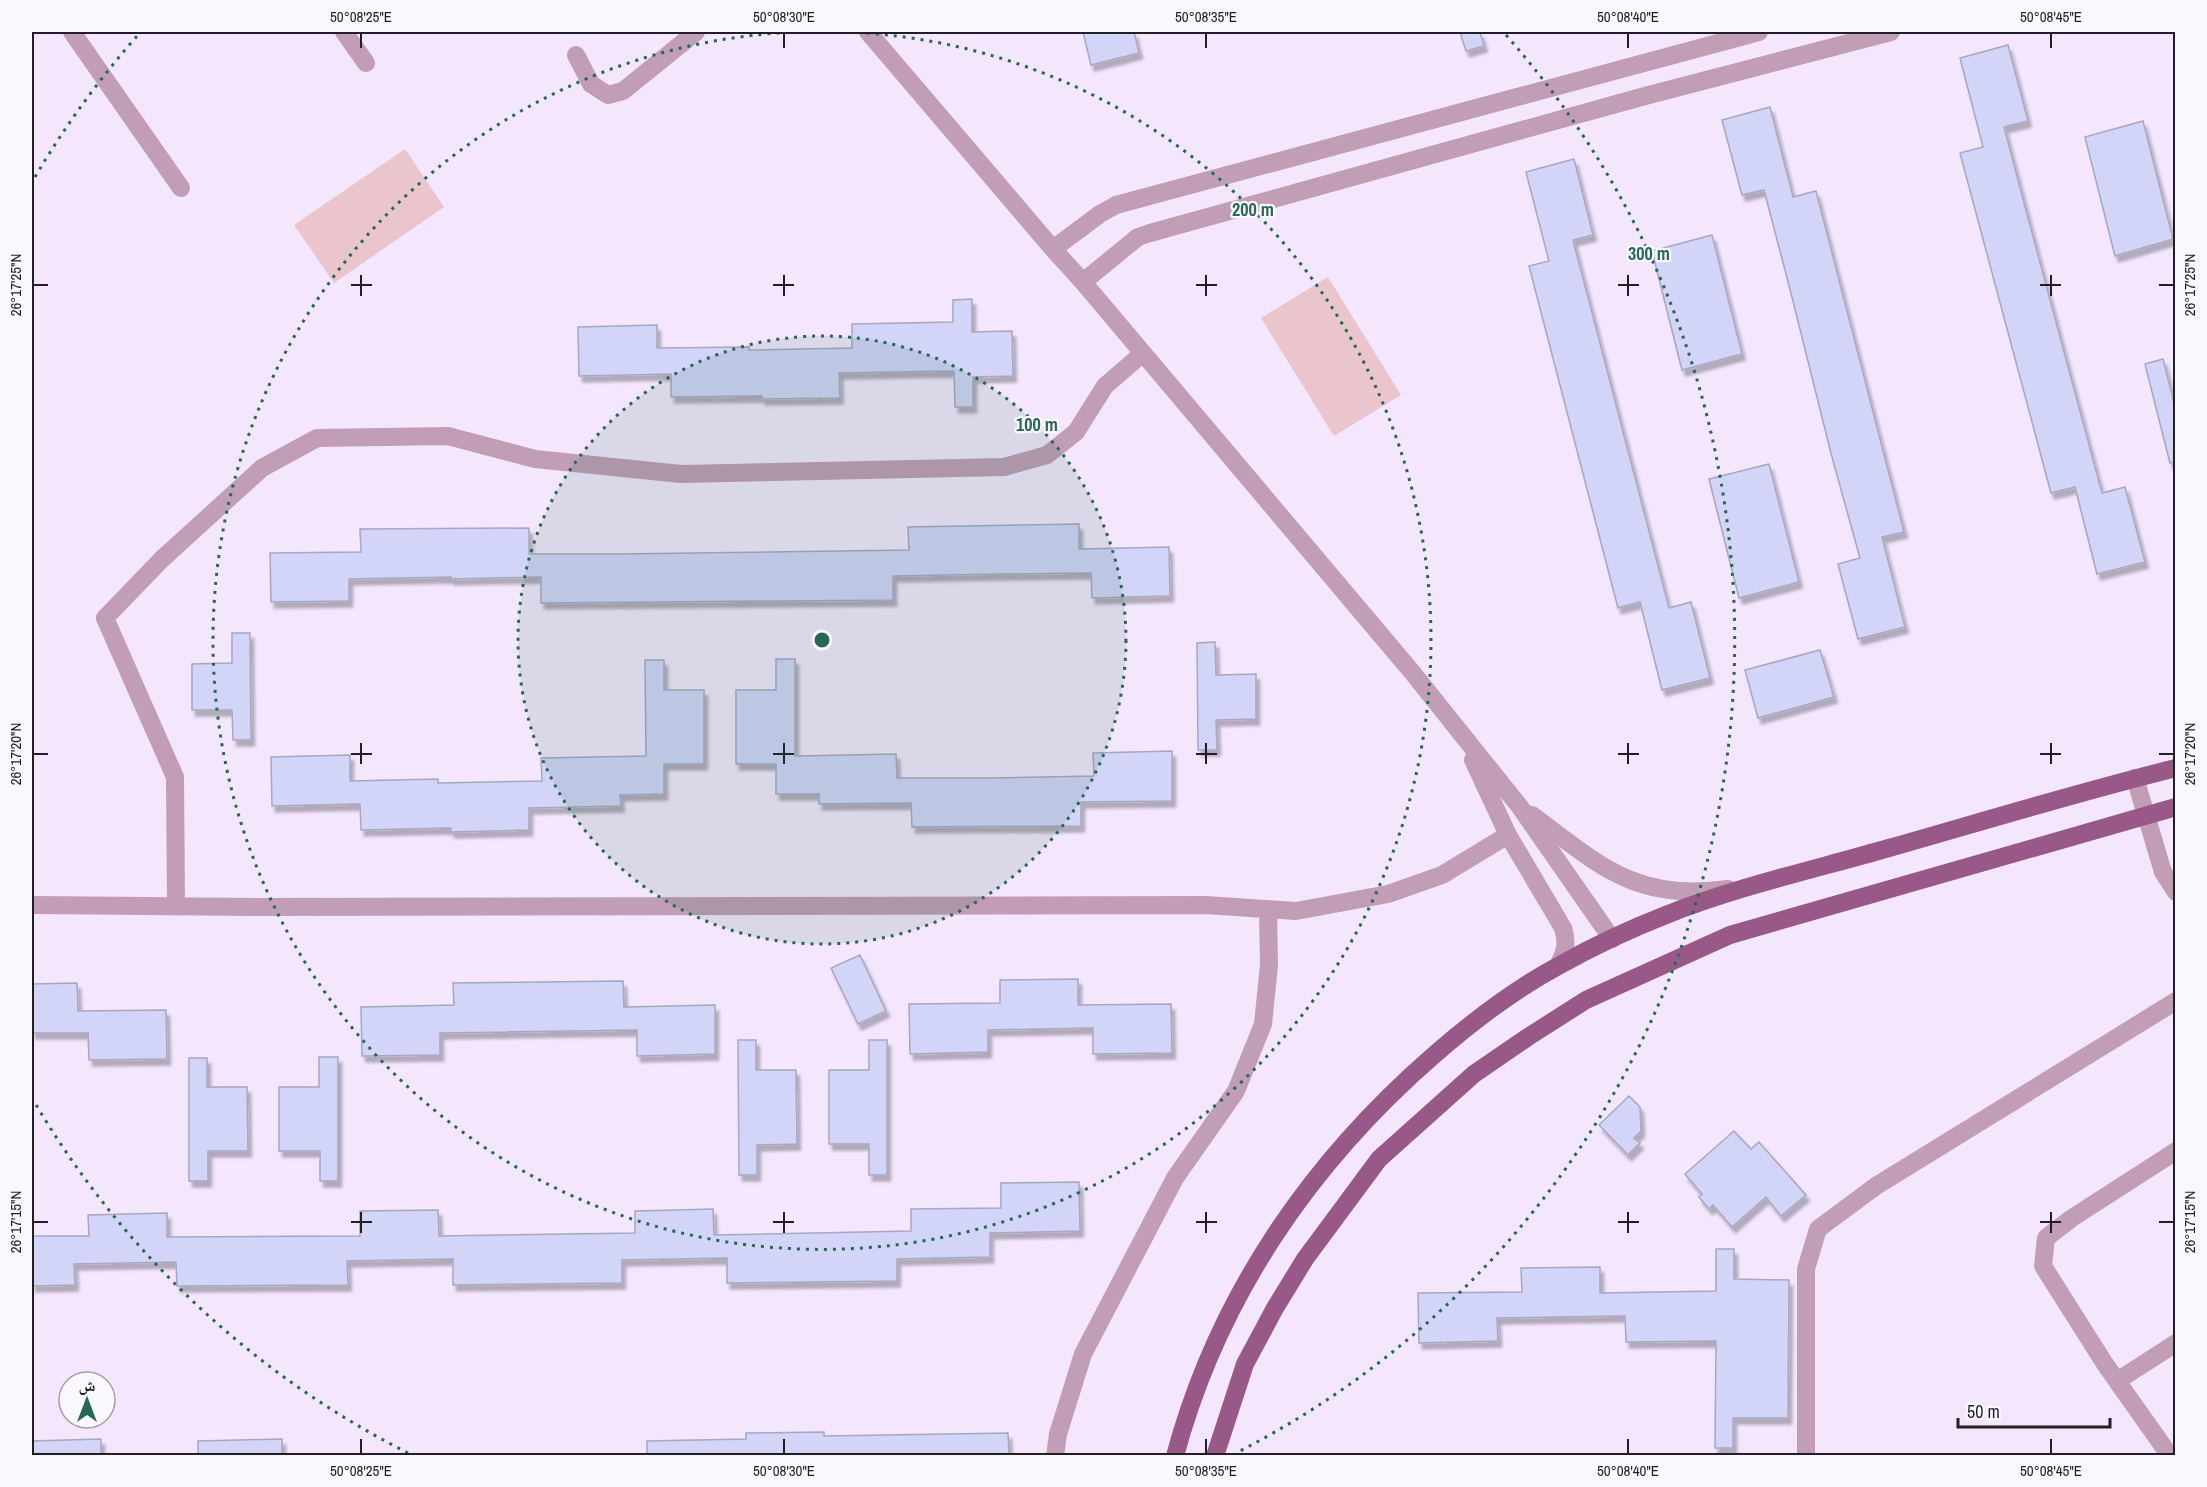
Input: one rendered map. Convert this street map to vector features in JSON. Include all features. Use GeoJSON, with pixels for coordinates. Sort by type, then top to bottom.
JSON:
{"type":"FeatureCollection","features":[{"type":"Feature","properties":{"kind":"main road"},"geometry":{"type":"LineString","coordinates":[[1174,1455],[1203,1366],[1258,1261],[1293,1206],[1324,1166],[1373,1111],[1460,1032],[1501,1003],[1558,966],[1668,914],[1757,885],[2175,768]]}},
{"type":"Feature","properties":{"kind":"main road"},"geometry":{"type":"LineString","coordinates":[[1217,1451],[1245,1364],[1275,1308],[1305,1259],[1379,1159],[1474,1074],[1528,1037],[1586,1000],[1730,935],[2175,807]]}},
{"type":"Feature","properties":{"kind":"street"},"geometry":{"type":"LineString","coordinates":[[72,32],[181,188]]}},
{"type":"Feature","properties":{"kind":"street"},"geometry":{"type":"LineString","coordinates":[[344,32],[366,63]]}},
{"type":"Feature","properties":{"kind":"street"},"geometry":{"type":"LineString","coordinates":[[576,55],[591,84],[608,95],[623,91],[696,32]]}},
{"type":"Feature","properties":{"kind":"street"},"geometry":{"type":"LineString","coordinates":[[868,32],[1083,282],[1412,672],[1520,807],[1612,939]]}},
{"type":"Feature","properties":{"kind":"street"},"geometry":{"type":"LineString","coordinates":[[1053,249],[1116,205],[1722,36],[1759,32]]}},
{"type":"Feature","properties":{"kind":"street"},"geometry":{"type":"LineString","coordinates":[[1083,282],[1138,237],[1150,233],[1732,73],[1891,32]]}},
{"type":"Feature","properties":{"kind":"street"},"geometry":{"type":"LineString","coordinates":[[1722,36],[1732,73]]}},
{"type":"Feature","properties":{"kind":"street"},"geometry":{"type":"LineString","coordinates":[[176,905],[175,777],[105,618],[162,559],[262,468],[316,438],[382,436],[448,436],[535,459],[681,474],[1004,467],[1047,455],[1076,432],[1105,386],[1142,354]]}},
{"type":"Feature","properties":{"kind":"street"},"geometry":{"type":"LineString","coordinates":[[1462,736],[1509,835],[1563,928],[1566,951],[1558,966]]}},
{"type":"Feature","properties":{"kind":"street"},"geometry":{"type":"LineString","coordinates":[[2134,778],[2163,872],[2175,892]]}},
{"type":"Feature","properties":{"kind":"street"},"geometry":{"type":"LineString","coordinates":[[1520,807],[1599,865],[1623,878],[1651,888],[1677,892],[1710,892],[1757,885]]}},
{"type":"Feature","properties":{"kind":"street"},"geometry":{"type":"LineString","coordinates":[[32,905],[263,907],[1206,904],[1296,911],[1388,894],[1442,875],[1509,835]]}},
{"type":"Feature","properties":{"kind":"street"},"geometry":{"type":"LineString","coordinates":[[1055,1455],[1058,1434],[1083,1354],[1175,1178],[1236,1091],[1263,1024],[1269,965],[1268,909]]}},
{"type":"Feature","properties":{"kind":"street"},"geometry":{"type":"LineString","coordinates":[[1806,1455],[1806,1269],[1818,1229],[1876,1186],[2175,1000]]}},
{"type":"Feature","properties":{"kind":"street"},"geometry":{"type":"LineString","coordinates":[[2170,1455],[2117,1381],[2043,1266],[2046,1238],[2072,1218],[2175,1151]]}},
{"type":"Feature","properties":{"kind":"street"},"geometry":{"type":"LineString","coordinates":[[2117,1381],[2175,1343]]}},
{"type":"Feature","properties":{"kind":"shaded area"},"geometry":{"type":"Polygon","coordinates":[[[405,149],[444,207],[334,283],[294,225],[405,149]]]}},
{"type":"Feature","properties":{"kind":"shaded area"},"geometry":{"type":"Polygon","coordinates":[[[1328,277],[1401,395],[1334,436],[1261,318],[1328,277]]]}},
{"type":"Feature","properties":{"kind":"building"},"geometry":{"type":"Polygon","coordinates":[[[1083,32],[1134,32],[1139,53],[1091,65],[1083,32]]]}},
{"type":"Feature","properties":{"kind":"building"},"geometry":{"type":"Polygon","coordinates":[[[1460,32],[1480,32],[1484,46],[1466,51],[1460,32]]]}},
{"type":"Feature","properties":{"kind":"building"},"geometry":{"type":"Polygon","coordinates":[[[2008,45],[2028,121],[2004,127],[2031,229],[2102,493],[2125,487],[2145,562],[2097,574],[2075,487],[2051,493],[1960,153],[1983,147],[1960,58],[2008,45]]]}},
{"type":"Feature","properties":{"kind":"building"},"geometry":{"type":"Polygon","coordinates":[[[1770,107],[1793,197],[1816,191],[1904,532],[1882,537],[1905,627],[1858,639],[1838,564],[1860,558],[1791,293],[1764,190],[1742,195],[1722,120],[1770,107]]]}},
{"type":"Feature","properties":{"kind":"building"},"geometry":{"type":"Polygon","coordinates":[[[2143,121],[2173,239],[2115,256],[2085,137],[2143,121]]]}},
{"type":"Feature","properties":{"kind":"building"},"geometry":{"type":"Polygon","coordinates":[[[1574,159],[1593,235],[1573,240],[1669,608],[1691,602],[1710,678],[1662,690],[1640,602],[1618,608],[1529,266],[1549,261],[1526,172],[1574,159]]]}},
{"type":"Feature","properties":{"kind":"building"},"geometry":{"type":"Polygon","coordinates":[[[1712,235],[1742,354],[1682,370],[1652,251],[1712,235]]]}},
{"type":"Feature","properties":{"kind":"building"},"geometry":{"type":"Polygon","coordinates":[[[972,299],[972,332],[1012,331],[1013,376],[973,377],[973,407],[955,407],[954,371],[839,373],[840,398],[671,397],[671,374],[579,376],[578,327],[657,325],[657,348],[749,347],[749,350],[852,348],[852,324],[953,322],[953,300],[972,299]]]}},
{"type":"Feature","properties":{"kind":"building"},"geometry":{"type":"Polygon","coordinates":[[[2163,359],[2175,407],[2175,462],[2170,463],[2145,364],[2163,359]]]}},
{"type":"Feature","properties":{"kind":"building"},"geometry":{"type":"Polygon","coordinates":[[[1769,464],[1799,582],[1739,598],[1709,479],[1769,464]]]}},
{"type":"Feature","properties":{"kind":"building"},"geometry":{"type":"Polygon","coordinates":[[[1079,524],[1079,549],[1169,547],[1170,596],[1092,598],[1091,573],[1001,574],[893,576],[893,600],[541,603],[541,577],[451,579],[451,577],[349,579],[349,601],[271,602],[270,553],[361,552],[360,529],[529,528],[529,554],[619,554],[909,550],[908,527],[1079,524]]]}},
{"type":"Feature","properties":{"kind":"building"},"geometry":{"type":"Polygon","coordinates":[[[232,633],[250,633],[251,740],[233,740],[232,710],[192,710],[192,664],[232,663],[232,633]]]}},
{"type":"Feature","properties":{"kind":"building"},"geometry":{"type":"Polygon","coordinates":[[[1215,642],[1216,675],[1256,674],[1256,719],[1216,720],[1217,750],[1198,750],[1197,643],[1215,642]]]}},
{"type":"Feature","properties":{"kind":"building"},"geometry":{"type":"Polygon","coordinates":[[[1820,650],[1834,697],[1758,718],[1745,670],[1820,650]]]}},
{"type":"Feature","properties":{"kind":"building"},"geometry":{"type":"Polygon","coordinates":[[[776,659],[795,659],[795,756],[896,754],[897,778],[989,778],[1094,776],[1093,753],[1172,751],[1172,801],[1081,802],[1081,826],[912,827],[911,803],[819,804],[819,794],[776,794],[776,764],[736,764],[736,690],[776,690],[776,659]]]}},
{"type":"Feature","properties":{"kind":"building"},"geometry":{"type":"Polygon","coordinates":[[[645,660],[664,660],[664,690],[704,690],[704,764],[664,764],[664,794],[620,795],[621,806],[529,808],[529,830],[451,832],[451,828],[361,830],[360,804],[272,806],[271,757],[350,755],[350,781],[438,779],[438,783],[542,781],[541,758],[646,756],[645,660]]]}},
{"type":"Feature","properties":{"kind":"building"},"geometry":{"type":"Polygon","coordinates":[[[860,955],[886,1011],[858,1024],[831,968],[860,955]]]}},
{"type":"Feature","properties":{"kind":"building"},"geometry":{"type":"Polygon","coordinates":[[[1078,979],[1078,1005],[1171,1004],[1172,1053],[1093,1054],[1093,1028],[988,1030],[988,1052],[910,1054],[909,1004],[1000,1003],[1000,980],[1078,979]]]}},
{"type":"Feature","properties":{"kind":"building"},"geometry":{"type":"Polygon","coordinates":[[[623,981],[624,1007],[715,1005],[715,1054],[637,1056],[637,1030],[440,1033],[440,1055],[362,1056],[361,1007],[454,1005],[453,983],[623,981]]]}},
{"type":"Feature","properties":{"kind":"building"},"geometry":{"type":"Polygon","coordinates":[[[77,983],[78,1011],[166,1010],[167,1059],[89,1060],[88,1033],[32,1033],[32,984],[77,983]]]}},
{"type":"Feature","properties":{"kind":"building"},"geometry":{"type":"Polygon","coordinates":[[[738,1040],[756,1040],[756,1070],[796,1070],[797,1144],[757,1145],[757,1175],[739,1175],[738,1040]]]}},
{"type":"Feature","properties":{"kind":"building"},"geometry":{"type":"Polygon","coordinates":[[[869,1040],[887,1040],[887,1175],[869,1175],[869,1144],[829,1144],[829,1070],[869,1070],[869,1040]]]}},
{"type":"Feature","properties":{"kind":"building"},"geometry":{"type":"Polygon","coordinates":[[[319,1057],[338,1057],[338,1181],[320,1181],[320,1151],[279,1151],[279,1087],[319,1087],[319,1057]]]}},
{"type":"Feature","properties":{"kind":"building"},"geometry":{"type":"Polygon","coordinates":[[[189,1058],[207,1058],[207,1087],[247,1087],[248,1151],[208,1151],[208,1181],[189,1181],[189,1058]]]}},
{"type":"Feature","properties":{"kind":"building"},"geometry":{"type":"Polygon","coordinates":[[[1629,1096],[1640,1107],[1641,1131],[1634,1138],[1640,1143],[1628,1155],[1599,1125],[1629,1096]]]}},
{"type":"Feature","properties":{"kind":"building"},"geometry":{"type":"Polygon","coordinates":[[[1734,1131],[1751,1149],[1759,1142],[1806,1195],[1781,1216],[1766,1197],[1732,1227],[1713,1205],[1709,1209],[1699,1197],[1702,1194],[1685,1174],[1734,1131]]]}},
{"type":"Feature","properties":{"kind":"building"},"geometry":{"type":"Polygon","coordinates":[[[1079,1182],[1080,1231],[990,1233],[990,1257],[897,1259],[897,1281],[727,1283],[727,1258],[622,1260],[622,1283],[453,1285],[453,1259],[347,1261],[348,1285],[177,1286],[176,1262],[74,1264],[75,1285],[32,1286],[32,1236],[89,1236],[88,1215],[167,1213],[167,1237],[360,1236],[360,1211],[438,1210],[439,1236],[635,1233],[635,1211],[713,1209],[714,1235],[911,1231],[911,1209],[1001,1208],[1001,1183],[1079,1182]]]}},
{"type":"Feature","properties":{"kind":"building"},"geometry":{"type":"Polygon","coordinates":[[[1716,1249],[1734,1249],[1734,1279],[1789,1280],[1788,1418],[1733,1418],[1733,1448],[1715,1448],[1716,1341],[1626,1342],[1625,1316],[1497,1318],[1498,1341],[1419,1343],[1418,1293],[1522,1292],[1521,1268],[1600,1267],[1600,1293],[1716,1291],[1716,1249]]]}},
{"type":"Feature","properties":{"kind":"building"},"geometry":{"type":"Polygon","coordinates":[[[824,1432],[824,1436],[1008,1433],[1009,1455],[647,1455],[647,1441],[746,1439],[746,1433],[824,1432]]]}},
{"type":"Feature","properties":{"kind":"building"},"geometry":{"type":"Polygon","coordinates":[[[101,1439],[101,1455],[32,1455],[32,1441],[101,1439]]]}},
{"type":"Feature","properties":{"kind":"building"},"geometry":{"type":"Polygon","coordinates":[[[282,1439],[282,1455],[198,1455],[198,1441],[282,1439]]]}}]}
